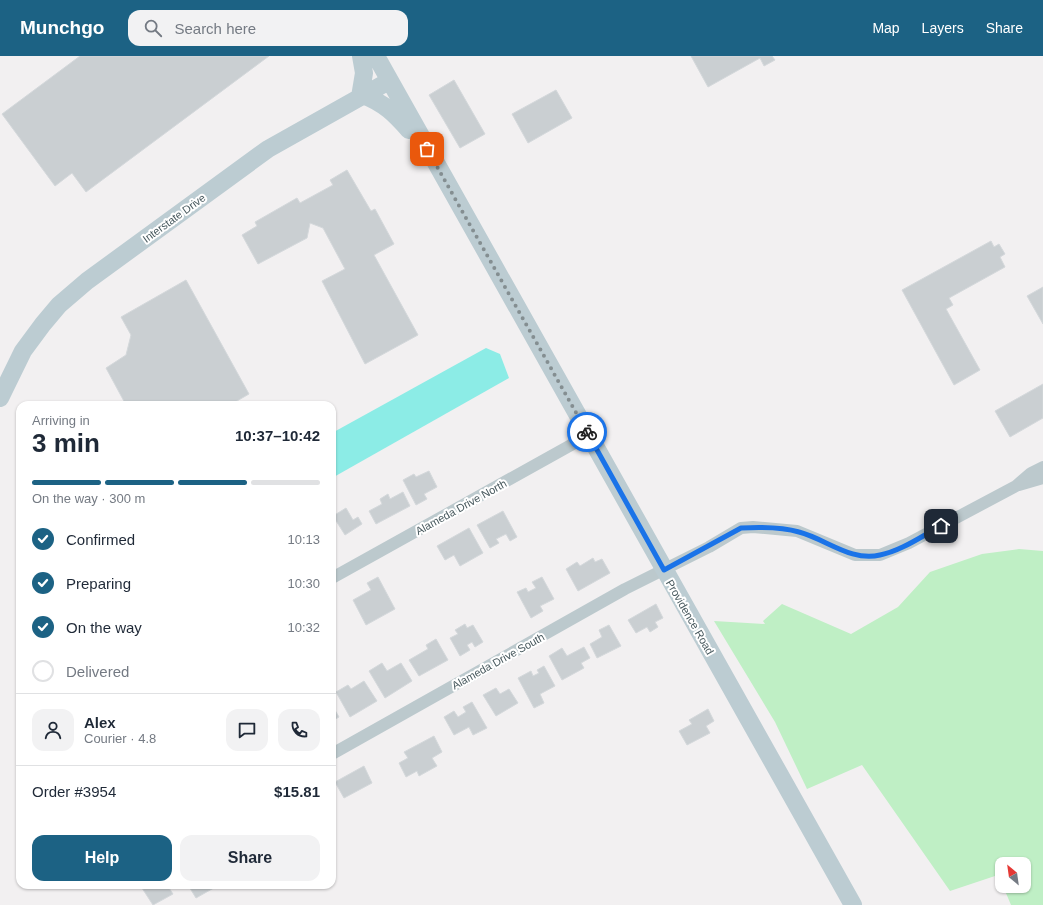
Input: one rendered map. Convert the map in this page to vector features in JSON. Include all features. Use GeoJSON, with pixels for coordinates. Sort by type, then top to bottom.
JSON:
{"type":"FeatureCollection","features":[{"type":"Feature","properties":{"kind":"street"},"geometry":{"type":"LineString","coordinates":[[361,56],[364,73],[362,96],[379,101],[393,112],[409,129],[442,176]]}},
{"type":"Feature","properties":{"kind":"street","name":"Providence Road"},"geometry":{"type":"LineString","coordinates":[[376,56],[442,176],[853,905]]}},
{"type":"Feature","properties":{"kind":"street","name":"Interstate Drive"},"geometry":{"type":"LineString","coordinates":[[0,398],[23,352],[43,324],[59,305],[87,281],[268,150],[389,80]]}},
{"type":"Feature","properties":{"kind":"street","name":"Alameda Drive North"},"geometry":{"type":"LineString","coordinates":[[336,576],[589,435]]}},
{"type":"Feature","properties":{"kind":"street"},"geometry":{"type":"LineString","coordinates":[[1016,486],[1032,473],[1043,467]]}},
{"type":"Feature","properties":{"kind":"street"},"geometry":{"type":"LineString","coordinates":[[1016,486],[1043,478]]}},
{"type":"Feature","properties":{"kind":"street","name":"Alameda Drive South"},"geometry":{"type":"LineString","coordinates":[[336,752],[625,589],[709,547],[741,528],[753,527],[797,531],[854,555],[880,555],[909,543],[1016,486]]}},
{"type":"Feature","properties":{"kind":"green space"},"geometry":{"type":"Polygon","coordinates":[[[1019,549],[1043,551],[1043,905],[1011,905],[1006,893],[1031,893],[1031,857],[995,857],[995,876],[950,891],[862,765],[807,789],[775,722],[714,621],[765,624],[763,621],[782,604],[851,634],[898,607],[930,572],[982,554],[1019,549]]]}},
{"type":"Feature","properties":{"kind":"water"},"geometry":{"type":"Polygon","coordinates":[[[486,348],[500,354],[509,378],[336,476],[336,431],[486,348]]]}},
{"type":"Feature","properties":{"kind":"building"},"geometry":{"type":"Polygon","coordinates":[[[80,56],[269,56],[86,192],[72,173],[55,186],[2,114],[80,56]]]}},
{"type":"Feature","properties":{"kind":"building"},"geometry":{"type":"Polygon","coordinates":[[[691,56],[772,56],[775,60],[764,66],[760,58],[708,87],[691,56]]]}},
{"type":"Feature","properties":{"kind":"building"},"geometry":{"type":"Polygon","coordinates":[[[454,80],[485,134],[460,148],[429,95],[454,80]]]}},
{"type":"Feature","properties":{"kind":"building"},"geometry":{"type":"Polygon","coordinates":[[[556,90],[572,118],[528,143],[512,114],[556,90]]]}},
{"type":"Feature","properties":{"kind":"building"},"geometry":{"type":"Polygon","coordinates":[[[347,170],[371,211],[375,209],[394,244],[374,255],[418,335],[365,364],[322,281],[345,269],[323,228],[310,223],[307,238],[258,264],[242,235],[257,226],[255,222],[297,198],[300,203],[333,185],[330,180],[347,170]]]}},
{"type":"Feature","properties":{"kind":"building"},"geometry":{"type":"Polygon","coordinates":[[[991,241],[994,247],[999,244],[1005,254],[1000,257],[1005,267],[949,298],[953,305],[946,309],[980,370],[954,385],[902,290],[991,241]]]}},
{"type":"Feature","properties":{"kind":"building"},"geometry":{"type":"Polygon","coordinates":[[[186,280],[249,394],[237,401],[124,401],[106,368],[126,355],[131,335],[121,317],[186,280]]]}},
{"type":"Feature","properties":{"kind":"building"},"geometry":{"type":"Polygon","coordinates":[[[1043,287],[1043,324],[1027,296],[1043,287]]]}},
{"type":"Feature","properties":{"kind":"building"},"geometry":{"type":"Polygon","coordinates":[[[1043,384],[1043,418],[1010,437],[995,411],[1043,384]]]}},
{"type":"Feature","properties":{"kind":"building"},"geometry":{"type":"Polygon","coordinates":[[[429,471],[437,487],[424,494],[427,499],[416,505],[403,480],[414,474],[416,477],[429,471]]]}},
{"type":"Feature","properties":{"kind":"building"},"geometry":{"type":"Polygon","coordinates":[[[403,492],[410,506],[376,524],[369,511],[382,504],[380,499],[388,494],[390,499],[403,492]]]}},
{"type":"Feature","properties":{"kind":"building"},"geometry":{"type":"Polygon","coordinates":[[[346,508],[353,520],[358,517],[362,524],[345,535],[336,521],[336,514],[346,508]]]}},
{"type":"Feature","properties":{"kind":"building"},"geometry":{"type":"Polygon","coordinates":[[[503,511],[517,537],[510,541],[506,534],[496,539],[499,543],[490,548],[477,525],[503,511]]]}},
{"type":"Feature","properties":{"kind":"building"},"geometry":{"type":"Polygon","coordinates":[[[469,528],[483,553],[460,566],[454,555],[445,560],[437,546],[469,528]]]}},
{"type":"Feature","properties":{"kind":"building"},"geometry":{"type":"Polygon","coordinates":[[[593,558],[595,562],[602,559],[610,573],[578,591],[566,569],[577,562],[580,566],[593,558]]]}},
{"type":"Feature","properties":{"kind":"building"},"geometry":{"type":"Polygon","coordinates":[[[378,577],[395,609],[366,625],[353,600],[371,590],[367,583],[378,577]]]}},
{"type":"Feature","properties":{"kind":"building"},"geometry":{"type":"Polygon","coordinates":[[[542,577],[554,599],[540,606],[543,611],[531,618],[517,592],[526,588],[528,592],[536,588],[532,582],[542,577]]]}},
{"type":"Feature","properties":{"kind":"building"},"geometry":{"type":"Polygon","coordinates":[[[656,604],[663,618],[655,622],[658,627],[650,632],[647,627],[636,633],[628,620],[656,604]]]}},
{"type":"Feature","properties":{"kind":"building"},"geometry":{"type":"Polygon","coordinates":[[[465,624],[467,628],[473,625],[483,642],[475,647],[472,642],[467,645],[470,650],[460,656],[450,638],[458,634],[455,630],[465,624]]]}},
{"type":"Feature","properties":{"kind":"building"},"geometry":{"type":"Polygon","coordinates":[[[609,625],[621,646],[597,658],[590,644],[602,637],[599,630],[609,625]]]}},
{"type":"Feature","properties":{"kind":"building"},"geometry":{"type":"Polygon","coordinates":[[[436,639],[448,660],[419,676],[409,660],[428,649],[426,645],[436,639]]]}},
{"type":"Feature","properties":{"kind":"building"},"geometry":{"type":"Polygon","coordinates":[[[584,647],[590,658],[581,663],[584,668],[562,680],[549,656],[562,648],[567,656],[584,647]]]}},
{"type":"Feature","properties":{"kind":"building"},"geometry":{"type":"Polygon","coordinates":[[[382,663],[387,671],[401,663],[412,681],[385,698],[369,671],[382,663]]]}},
{"type":"Feature","properties":{"kind":"building"},"geometry":{"type":"Polygon","coordinates":[[[544,666],[555,686],[540,694],[544,703],[534,708],[518,678],[531,671],[533,676],[539,673],[537,670],[544,666]]]}},
{"type":"Feature","properties":{"kind":"building"},"geometry":{"type":"Polygon","coordinates":[[[364,681],[377,701],[350,717],[336,692],[348,685],[351,689],[364,681]]]}},
{"type":"Feature","properties":{"kind":"building"},"geometry":{"type":"Polygon","coordinates":[[[496,688],[500,694],[509,689],[518,703],[496,716],[483,695],[496,688]]]}},
{"type":"Feature","properties":{"kind":"building"},"geometry":{"type":"Polygon","coordinates":[[[472,702],[487,728],[473,735],[469,727],[454,735],[444,717],[454,711],[458,717],[466,712],[463,707],[472,702]]]}},
{"type":"Feature","properties":{"kind":"building"},"geometry":{"type":"Polygon","coordinates":[[[708,709],[714,721],[706,726],[710,733],[687,745],[679,731],[692,724],[689,720],[708,709]]]}},
{"type":"Feature","properties":{"kind":"building"},"geometry":{"type":"Polygon","coordinates":[[[336,712],[339,717],[336,719],[336,712]]]}},
{"type":"Feature","properties":{"kind":"building"},"geometry":{"type":"Polygon","coordinates":[[[434,736],[442,752],[432,758],[437,766],[419,776],[417,771],[406,777],[399,763],[408,758],[404,752],[434,736]]]}},
{"type":"Feature","properties":{"kind":"building"},"geometry":{"type":"Polygon","coordinates":[[[364,766],[372,783],[344,798],[336,781],[364,766]]]}},
{"type":"Feature","properties":{"kind":"building"},"geometry":{"type":"Polygon","coordinates":[[[143,889],[170,889],[173,894],[153,905],[143,889]]]}},
{"type":"Feature","properties":{"kind":"building"},"geometry":{"type":"Polygon","coordinates":[[[190,889],[212,889],[196,898],[190,889]]]}},
{"type":"Feature","properties":{"kind":"way so far"},"geometry":{"type":"LineString","coordinates":[[427,149],[469,220],[587,432]]}},
{"type":"Feature","properties":{"kind":"route"},"geometry":{"type":"LineString","coordinates":[[587,432],[664,570],[709,547],[741,528],[753,527],[797,531],[818,538],[854,555],[871,556],[888,553],[941,526]]}}]}
